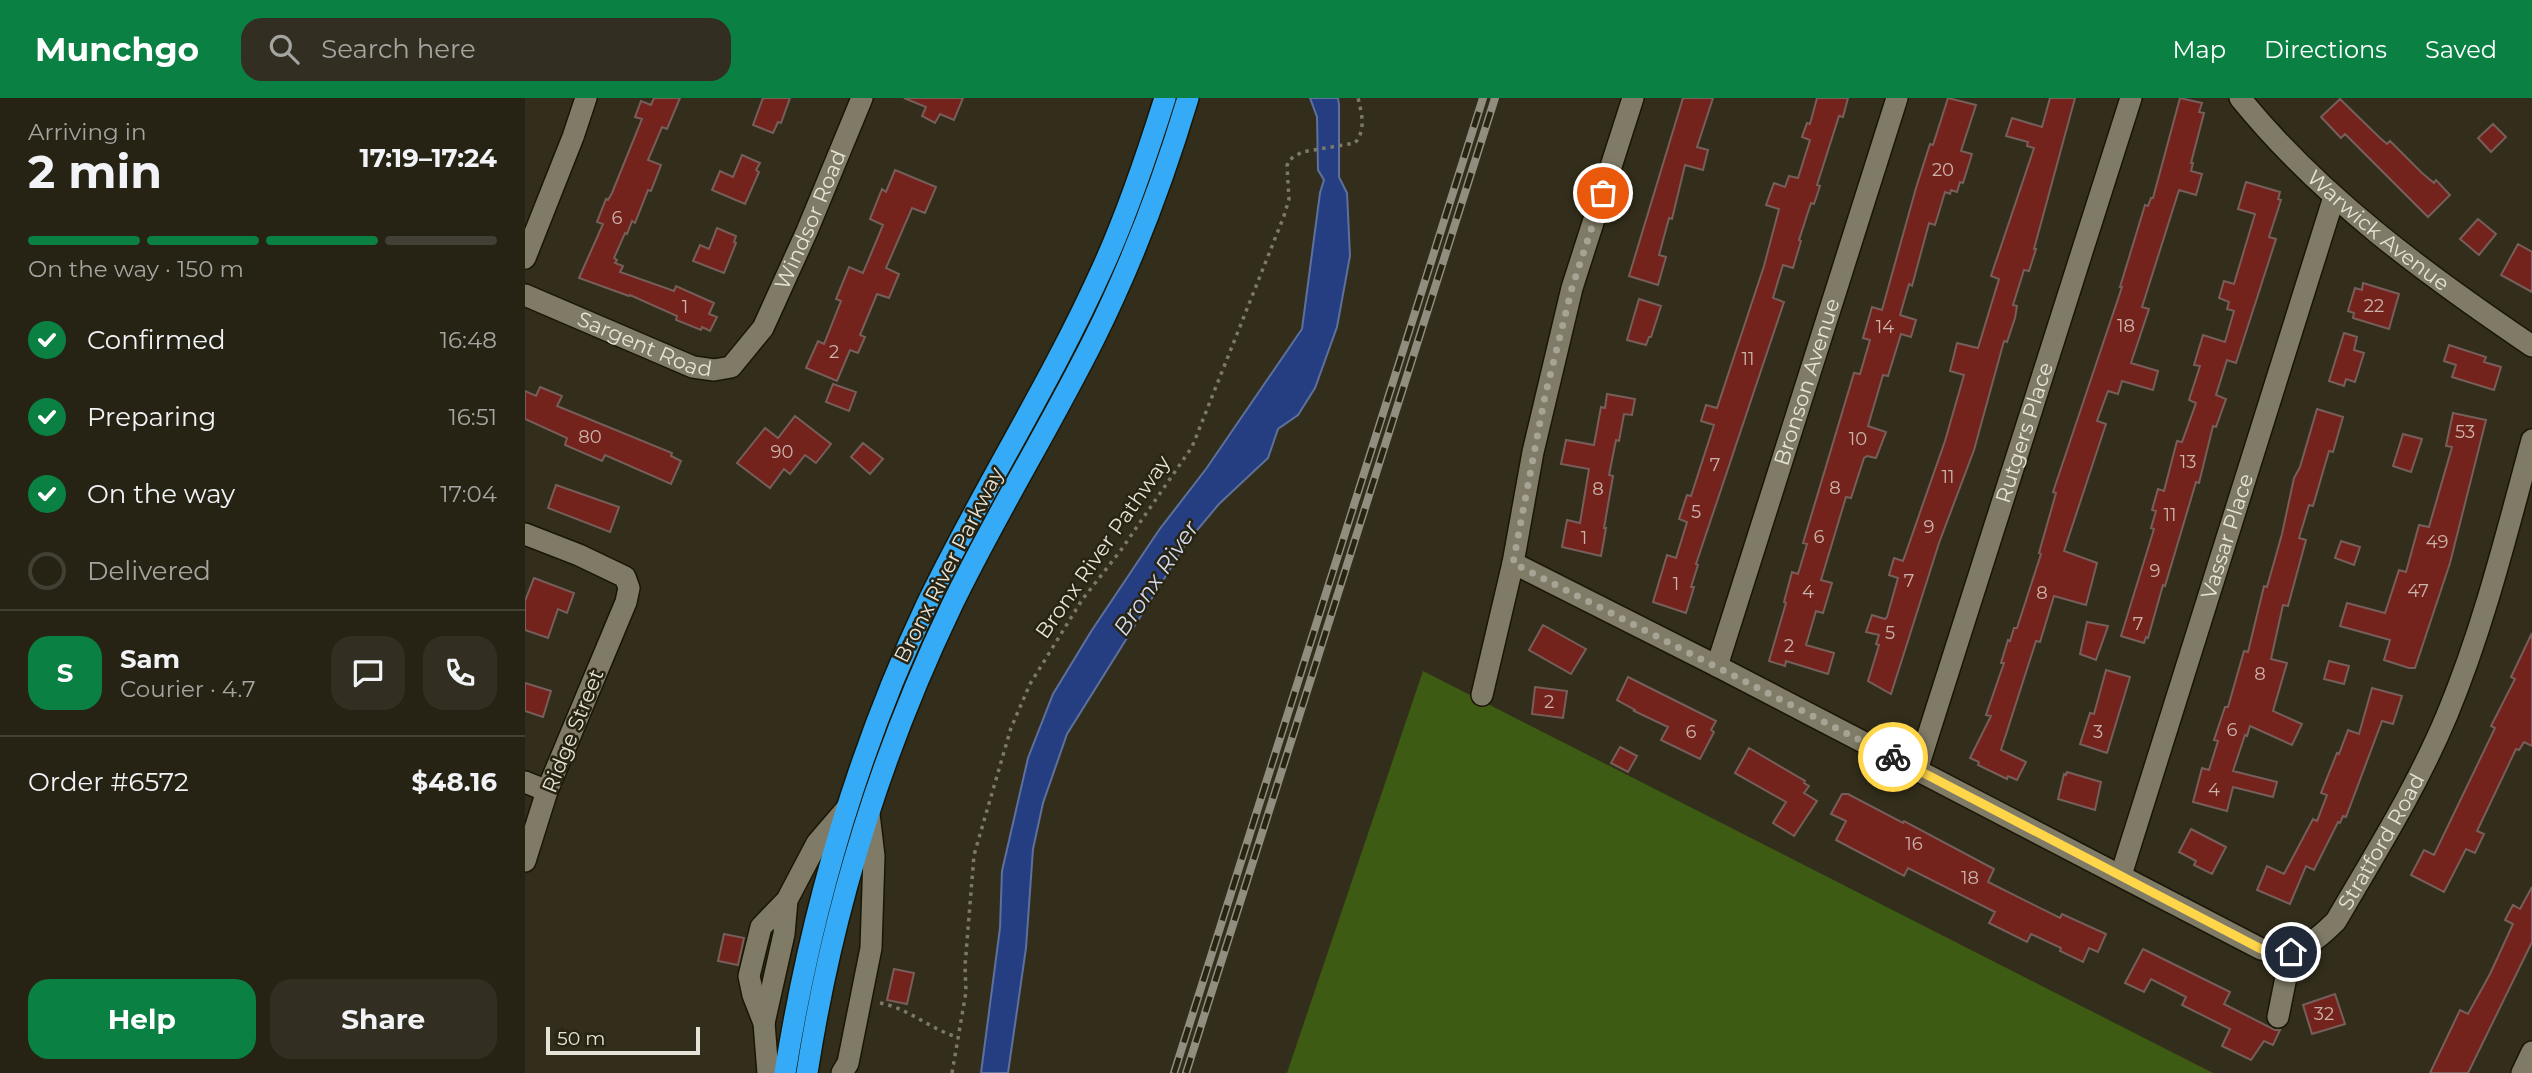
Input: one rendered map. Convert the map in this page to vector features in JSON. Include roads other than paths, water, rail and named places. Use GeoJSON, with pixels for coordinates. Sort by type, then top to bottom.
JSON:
{"type":"FeatureCollection","features":[{"type":"Feature","properties":{"kind":"highway","name":"Bronx River Parkway"},"geometry":{"type":"LineString","coordinates":[[785,1073],[805,961],[847,808],[898,670],[979,502],[1059,357],[1103,267],[1131,198],[1165,98]]}},
{"type":"Feature","properties":{"kind":"highway","name":"Bronx River Parkway"},"geometry":{"type":"LineString","coordinates":[[807,1073],[834,935],[869,814],[906,711],[947,616],[1003,506],[1077,373],[1126,272],[1154,202],[1188,98]]}},
{"type":"Feature","properties":{"kind":"street"},"geometry":{"type":"LineString","coordinates":[[525,258],[586,98]]}},
{"type":"Feature","properties":{"kind":"street","name":"Windsor Road"},"geometry":{"type":"LineString","coordinates":[[755,338],[763,328],[807,231],[862,98]]}},
{"type":"Feature","properties":{"kind":"street"},"geometry":{"type":"LineString","coordinates":[[1482,695],[1513,563],[1533,452],[1572,288],[1633,98]]}},
{"type":"Feature","properties":{"kind":"street","name":"Bronson Avenue"},"geometry":{"type":"LineString","coordinates":[[1717,666],[1897,98]]}},
{"type":"Feature","properties":{"kind":"street","name":"Rutgers Place"},"geometry":{"type":"LineString","coordinates":[[1917,770],[2131,98]]}},
{"type":"Feature","properties":{"kind":"street","name":"Warwick Avenue"},"geometry":{"type":"LineString","coordinates":[[2240,98],[2334,197],[2456,294],[2532,346]]}},
{"type":"Feature","properties":{"kind":"street","name":"Vassar Place"},"geometry":{"type":"LineString","coordinates":[[2121,875],[2334,197]]}},
{"type":"Feature","properties":{"kind":"street","name":"Sargent Road"},"geometry":{"type":"LineString","coordinates":[[525,295],[693,367],[714,370],[731,367],[755,338]]}},
{"type":"Feature","properties":{"kind":"street","name":"Stratford Road"},"geometry":{"type":"LineString","coordinates":[[2291,952],[2313,941],[2336,921],[2395,818],[2447,715],[2495,578],[2532,440]]}},
{"type":"Feature","properties":{"kind":"street","name":"Ridge Street"},"geometry":{"type":"LineString","coordinates":[[525,534],[625,577],[629,588],[626,602],[547,791],[525,861]]}},
{"type":"Feature","properties":{"kind":"street"},"geometry":{"type":"LineString","coordinates":[[1513,563],[2261,949],[2279,954],[2291,952],[2278,1017]]}},
{"type":"Feature","properties":{"kind":"street"},"geometry":{"type":"LineString","coordinates":[[525,782],[547,791]]}},
{"type":"Feature","properties":{"kind":"street"},"geometry":{"type":"LineString","coordinates":[[768,1073],[764,1023],[784,934],[787,900],[817,843],[847,808]]}},
{"type":"Feature","properties":{"kind":"street"},"geometry":{"type":"LineString","coordinates":[[842,1073],[849,1063],[871,948],[874,856],[869,814]]}},
{"type":"Feature","properties":{"kind":"street"},"geometry":{"type":"LineString","coordinates":[[2522,1073],[2532,1052]]}},
{"type":"Feature","properties":{"kind":"water","name":"Bronx River"},"geometry":{"type":"Polygon","coordinates":[[[1310,98],[1338,98],[1339,105],[1339,177],[1347,193],[1350,256],[1337,327],[1315,388],[1298,415],[1278,429],[1268,458],[1219,504],[1187,542],[1067,734],[1043,803],[1033,849],[1026,948],[1008,1073],[981,1073],[1000,928],[1002,871],[1028,758],[1053,694],[1159,530],[1206,469],[1302,329],[1324,180],[1318,170],[1317,117],[1310,98]]]}},
{"type":"Feature","properties":{"kind":"railway"},"geometry":{"type":"LineString","coordinates":[[1174,1073],[1483,98]]}},
{"type":"Feature","properties":{"kind":"railway"},"geometry":{"type":"LineString","coordinates":[[1186,1073],[1495,98]]}}]}
